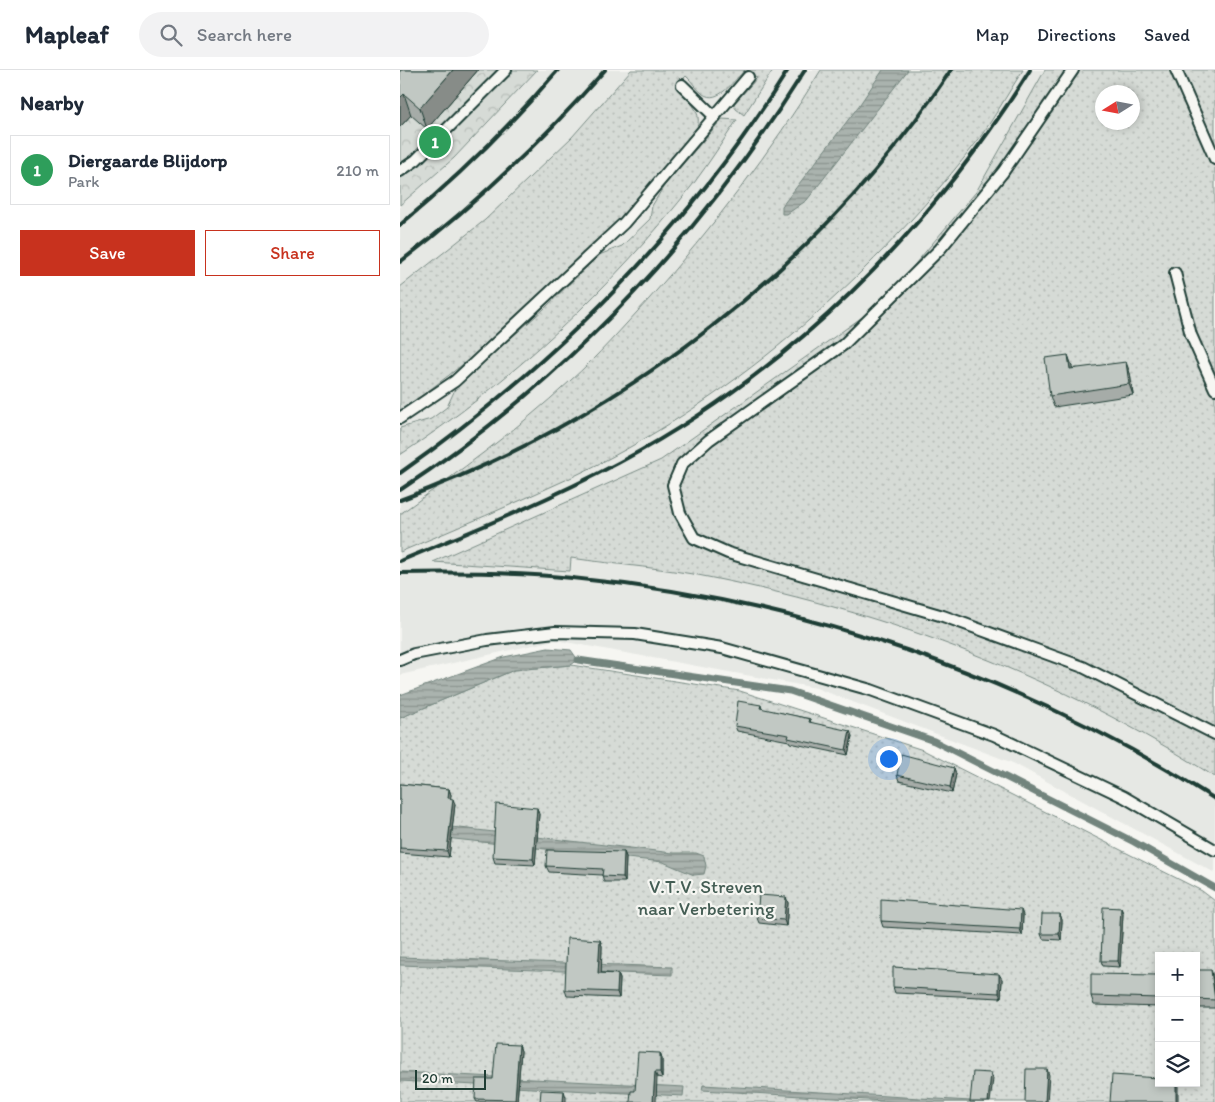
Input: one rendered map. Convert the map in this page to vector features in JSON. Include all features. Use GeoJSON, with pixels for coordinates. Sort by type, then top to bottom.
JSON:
{"type":"FeatureCollection","features":[{"type":"Feature","properties":{"kind":"lane"},"geometry":{"type":"LineString","coordinates":[[400,172],[416,160],[506,70]]}},
{"type":"Feature","properties":{"kind":"lane"},"geometry":{"type":"LineString","coordinates":[[1072,70],[1004,172],[940,249],[843,345],[710,440],[682,464],[673,485],[680,513],[694,538],[719,550],[943,616],[1082,667],[1215,734]]}},
{"type":"Feature","properties":{"kind":"lane"},"geometry":{"type":"LineString","coordinates":[[1176,70],[1215,159]]}},
{"type":"Feature","properties":{"kind":"lane"},"geometry":{"type":"LineString","coordinates":[[400,418],[454,381],[624,223],[748,77]]}},
{"type":"Feature","properties":{"kind":"lane"},"geometry":{"type":"LineString","coordinates":[[682,85],[715,116]]}},
{"type":"Feature","properties":{"kind":"lane"},"geometry":{"type":"LineString","coordinates":[[1174,273],[1191,335],[1215,389]]}},
{"type":"Feature","properties":{"kind":"lane"},"geometry":{"type":"LineString","coordinates":[[400,660],[414,654],[486,640],[555,632],[635,634],[722,648],[871,690],[994,735],[1124,797],[1215,850]]}},
{"type":"Feature","properties":{"kind":"shaded area"},"geometry":{"type":"Polygon","coordinates":[[[537,70],[1215,70],[1215,873],[1013,763],[816,688],[555,640],[400,675],[400,205],[454,158],[537,70]]]}},
{"type":"Feature","properties":{"kind":"shaded area"},"geometry":{"type":"Polygon","coordinates":[[[883,70],[908,70],[807,200],[787,214],[782,214],[782,206],[858,107],[883,70]]]}},
{"type":"Feature","properties":{"kind":"shaded area"},"geometry":{"type":"Polygon","coordinates":[[[548,648],[571,650],[578,660],[571,665],[514,670],[400,718],[400,695],[504,657],[548,648]]]}},
{"type":"Feature","properties":{"kind":"shaded area"},"geometry":{"type":"Polygon","coordinates":[[[400,821],[673,853],[696,853],[704,856],[706,866],[704,874],[694,875],[663,862],[400,833],[400,821]]]}},
{"type":"Feature","properties":{"kind":"shaded area"},"geometry":{"type":"Polygon","coordinates":[[[400,957],[672,967],[672,975],[400,965],[400,957]]]}},
{"type":"Feature","properties":{"kind":"shaded area"},"geometry":{"type":"Polygon","coordinates":[[[400,1072],[684,1087],[683,1096],[400,1081],[400,1072]]]}},
{"type":"Feature","properties":{"kind":"shaded area"},"geometry":{"type":"Polygon","coordinates":[[[703,1085],[987,1102],[901,1102],[702,1090],[703,1085]]]}},
{"type":"Feature","properties":{"kind":"green space"},"geometry":{"type":"Polygon","coordinates":[[[400,70],[537,70],[454,158],[400,205],[400,70]]]}},
{"type":"Feature","properties":{"kind":"green space"},"geometry":{"type":"Polygon","coordinates":[[[631,70],[745,70],[726,90],[709,97],[698,90],[686,76],[675,87],[689,100],[696,110],[698,116],[697,128],[654,182],[612,228],[555,284],[495,338],[400,411],[400,287],[485,220],[572,137],[631,70]]]}},
{"type":"Feature","properties":{"kind":"green space"},"geometry":{"type":"Polygon","coordinates":[[[748,70],[773,70],[744,115],[736,109],[734,104],[757,78],[748,70]]]}},
{"type":"Feature","properties":{"kind":"green space"},"geometry":{"type":"Polygon","coordinates":[[[821,70],[1023,70],[979,139],[886,247],[839,293],[739,377],[685,414],[628,448],[570,478],[400,552],[400,514],[529,417],[610,341],[673,272],[718,217],[761,160],[821,70]]]}},
{"type":"Feature","properties":{"kind":"green space"},"geometry":{"type":"Polygon","coordinates":[[[1045,70],[1215,70],[1215,777],[1097,709],[1036,680],[973,654],[845,610],[780,593],[696,575],[571,558],[570,571],[433,562],[661,460],[882,303],[976,192],[1045,70]]]}},
{"type":"Feature","properties":{"kind":"green space"},"geometry":{"type":"Polygon","coordinates":[[[722,119],[737,120],[694,183],[630,259],[595,296],[520,365],[481,397],[400,455],[400,428],[431,419],[447,407],[457,385],[544,309],[599,255],[622,246],[650,219],[652,206],[664,186],[722,119]]]}},
{"type":"Feature","properties":{"kind":"green space","name":"V.T.V. Streven naar Verbetering"},"geometry":{"type":"Polygon","coordinates":[[[571,665],[740,691],[923,750],[1202,891],[1215,901],[1215,1102],[400,1102],[400,718],[514,670],[571,665]]]}},
{"type":"Feature","properties":{"kind":"building"},"geometry":{"type":"Polygon","coordinates":[[[400,70],[453,70],[420,108],[404,94],[400,98],[400,70]]]}},
{"type":"Feature","properties":{"kind":"building"},"geometry":{"type":"Polygon","coordinates":[[[1068,355],[1070,369],[1126,362],[1129,384],[1050,396],[1045,358],[1068,355]]]}},
{"type":"Feature","properties":{"kind":"building"},"geometry":{"type":"Polygon","coordinates":[[[738,701],[761,705],[760,708],[810,719],[809,722],[850,731],[846,750],[788,738],[789,735],[735,726],[738,701]]]}},
{"type":"Feature","properties":{"kind":"building"},"geometry":{"type":"Polygon","coordinates":[[[901,754],[954,768],[950,787],[897,775],[901,754]]]}},
{"type":"Feature","properties":{"kind":"building"},"geometry":{"type":"Polygon","coordinates":[[[400,784],[449,789],[448,798],[453,799],[447,851],[400,848],[400,784]]]}},
{"type":"Feature","properties":{"kind":"building"},"geometry":{"type":"Polygon","coordinates":[[[496,804],[537,808],[533,859],[493,857],[496,804]]]}},
{"type":"Feature","properties":{"kind":"building"},"geometry":{"type":"Polygon","coordinates":[[[547,850],[624,852],[623,877],[602,876],[603,869],[546,866],[547,850]]]}},
{"type":"Feature","properties":{"kind":"building"},"geometry":{"type":"Polygon","coordinates":[[[759,895],[786,897],[784,920],[757,918],[759,895]]]}},
{"type":"Feature","properties":{"kind":"building"},"geometry":{"type":"Polygon","coordinates":[[[881,899],[1021,910],[1020,929],[881,921],[881,899]]]}},
{"type":"Feature","properties":{"kind":"building"},"geometry":{"type":"Polygon","coordinates":[[[1103,907],[1121,908],[1118,961],[1101,961],[1103,907]]]}},
{"type":"Feature","properties":{"kind":"building"},"geometry":{"type":"Polygon","coordinates":[[[1042,914],[1060,914],[1059,934],[1041,934],[1042,914]]]}},
{"type":"Feature","properties":{"kind":"building"},"geometry":{"type":"Polygon","coordinates":[[[567,938],[600,940],[598,973],[618,974],[617,992],[565,990],[567,938]]]}},
{"type":"Feature","properties":{"kind":"building"},"geometry":{"type":"Polygon","coordinates":[[[893,967],[999,974],[999,993],[893,987],[893,967]]]}},
{"type":"Feature","properties":{"kind":"building"},"geometry":{"type":"Polygon","coordinates":[[[1200,970],[1211,970],[1215,1000],[1200,999],[1200,970]]]}},
{"type":"Feature","properties":{"kind":"building"},"geometry":{"type":"Polygon","coordinates":[[[1091,974],[1155,975],[1155,998],[1091,996],[1091,974]]]}},
{"type":"Feature","properties":{"kind":"building"},"geometry":{"type":"Polygon","coordinates":[[[496,1044],[519,1045],[515,1100],[475,1099],[476,1079],[493,1079],[496,1044]]]}},
{"type":"Feature","properties":{"kind":"building"},"geometry":{"type":"Polygon","coordinates":[[[638,1052],[660,1053],[660,1072],[655,1072],[653,1102],[630,1102],[631,1091],[635,1091],[638,1052]]]}},
{"type":"Feature","properties":{"kind":"building"},"geometry":{"type":"Polygon","coordinates":[[[1026,1069],[1047,1069],[1045,1102],[1025,1102],[1026,1069]]]}},
{"type":"Feature","properties":{"kind":"building"},"geometry":{"type":"Polygon","coordinates":[[[973,1072],[991,1073],[988,1102],[970,1102],[973,1072]]]}},
{"type":"Feature","properties":{"kind":"building"},"geometry":{"type":"Polygon","coordinates":[[[1112,1075],[1155,1078],[1155,1087],[1176,1087],[1176,1102],[1110,1102],[1112,1075]]]}},
{"type":"Feature","properties":{"kind":"building"},"geometry":{"type":"Polygon","coordinates":[[[541,1090],[564,1091],[563,1102],[540,1102],[541,1090]]]}},
{"type":"Feature","properties":{"kind":"waterway"},"geometry":{"type":"LineString","coordinates":[[578,660],[790,691],[934,741],[1134,842],[1215,888]]}},
{"type":"Feature","properties":{"kind":"railway"},"geometry":{"type":"LineString","coordinates":[[400,225],[482,151],[558,70]]}},
{"type":"Feature","properties":{"kind":"railway"},"geometry":{"type":"LineString","coordinates":[[400,262],[455,218],[507,171],[557,122],[605,70]]}},
{"type":"Feature","properties":{"kind":"railway"},"geometry":{"type":"LineString","coordinates":[[400,473],[512,387],[614,291],[662,240],[707,186],[749,129],[788,70]]}},
{"type":"Feature","properties":{"kind":"railway"},"geometry":{"type":"LineString","coordinates":[[400,490],[460,448],[518,402],[573,353],[625,302],[674,248],[721,191],[764,132],[805,70]]}},
{"type":"Feature","properties":{"kind":"railway"},"geometry":{"type":"LineString","coordinates":[[400,500],[482,466],[561,426],[637,380],[709,328],[777,271],[841,209],[899,142],[951,70]]}},
{"type":"Feature","properties":{"kind":"railway"},"geometry":{"type":"LineString","coordinates":[[400,561],[512,514],[620,462],[682,426],[741,385],[798,341],[850,293],[900,242],[947,187],[990,130],[1030,70]]}},
{"type":"Feature","properties":{"kind":"railway"},"geometry":{"type":"LineString","coordinates":[[400,573],[486,573],[572,578],[658,589],[742,604],[825,625],[907,650],[987,680],[1065,715],[1141,755],[1215,799]]}},
{"type":"Feature","properties":{"kind":"place","name":"Diergaarde Blijdorp"},"geometry":{"type":"Point","coordinates":[435,142]}}]}
